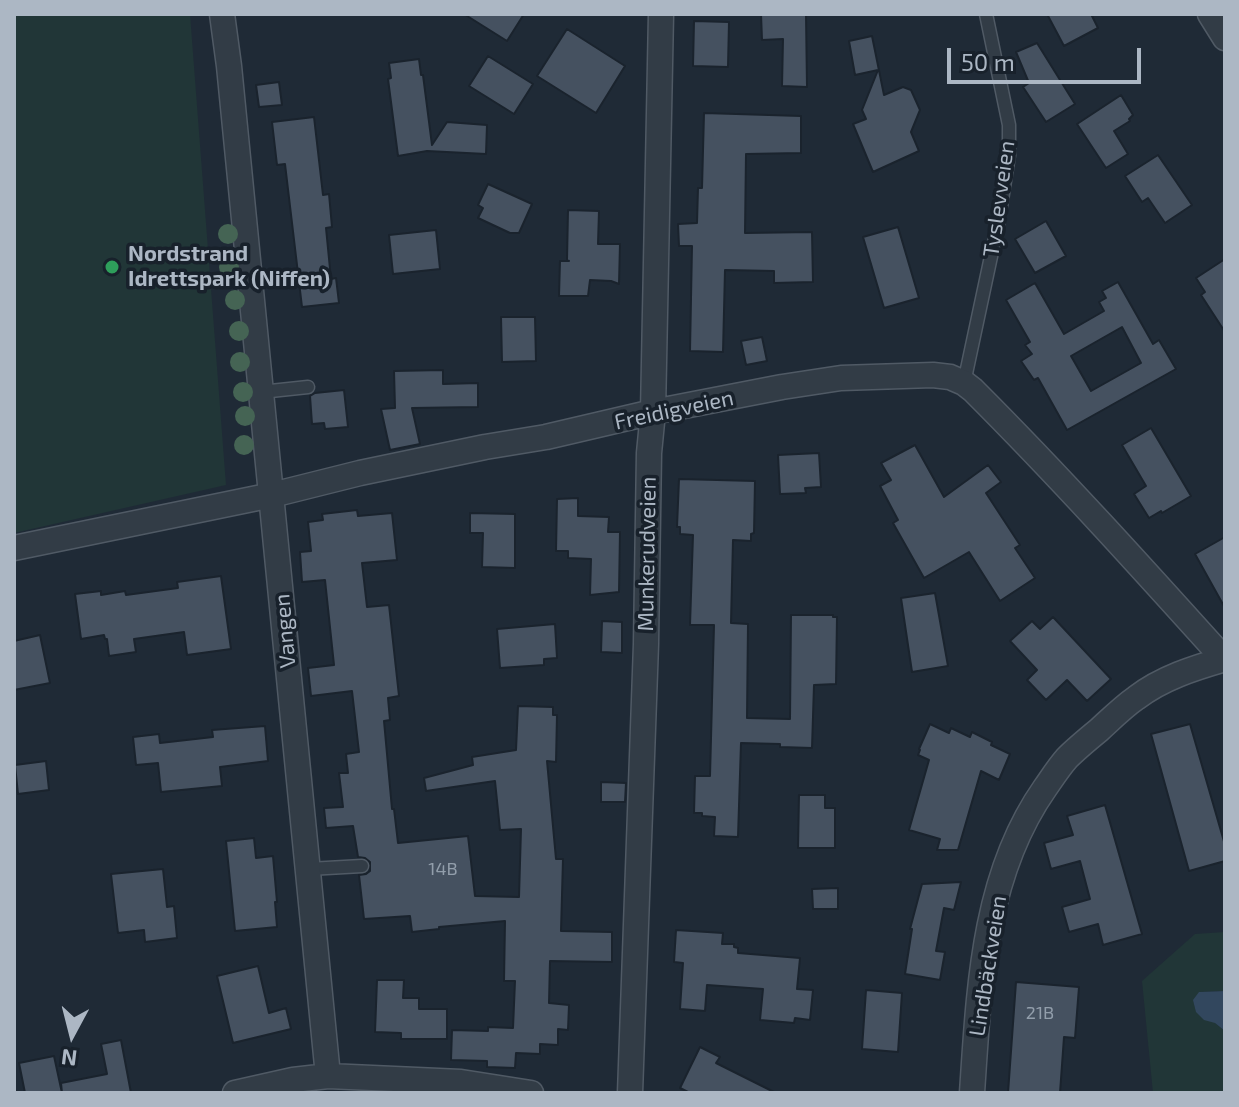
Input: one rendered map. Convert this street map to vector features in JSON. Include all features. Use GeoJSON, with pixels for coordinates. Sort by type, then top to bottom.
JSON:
{"type":"FeatureCollection","features":[{"type":"Feature","properties":{"kind":"street","name":"Vangen"},"geometry":{"type":"LineString","coordinates":[[222,14],[328,1076]]}},
{"type":"Feature","properties":{"kind":"street","name":"Munkerudveien"},"geometry":{"type":"LineString","coordinates":[[630,1093],[646,644],[649,453],[653,412],[661,14]]}},
{"type":"Feature","properties":{"kind":"street"},"geometry":{"type":"LineString","coordinates":[[1210,14],[1225,38]]}},
{"type":"Feature","properties":{"kind":"street","name":"Freidigveien"},"geometry":{"type":"LineString","coordinates":[[14,548],[653,412],[841,378],[933,375],[964,383]]}},
{"type":"Feature","properties":{"kind":"street"},"geometry":{"type":"LineString","coordinates":[[964,383],[1037,454],[1225,660]]}},
{"type":"Feature","properties":{"kind":"street","name":"Lindbäckveien"},"geometry":{"type":"LineString","coordinates":[[972,1093],[980,988],[991,918],[1009,857],[1031,809],[1065,760],[1135,698],[1170,678],[1225,660]]}},
{"type":"Feature","properties":{"kind":"street"},"geometry":{"type":"LineString","coordinates":[[235,1093],[328,1076],[461,1082],[531,1093]]}},
{"type":"Feature","properties":{"kind":"lane","name":"Tyslevveien"},"geometry":{"type":"LineString","coordinates":[[964,383],[999,219],[1009,155],[1009,125],[986,14]]}},
{"type":"Feature","properties":{"kind":"lane"},"geometry":{"type":"LineString","coordinates":[[261,392],[308,387]]}},
{"type":"Feature","properties":{"kind":"lane"},"geometry":{"type":"LineString","coordinates":[[309,869],[362,866]]}},
{"type":"Feature","properties":{"kind":"green space","name":"Nordstrand Idrettspark (Niffen)"},"geometry":{"type":"Polygon","coordinates":[[[14,14],[190,14],[226,485],[14,533],[14,14]]]}},
{"type":"Feature","properties":{"kind":"green space"},"geometry":{"type":"Polygon","coordinates":[[[1225,932],[1225,991],[1200,992],[1215,1023],[1225,1031],[1225,1093],[1153,1093],[1142,981],[1195,934],[1225,932]]]}},
{"type":"Feature","properties":{"kind":"water"},"geometry":{"type":"Polygon","coordinates":[[[1225,991],[1225,1031],[1215,1023],[1204,1020],[1196,1012],[1193,1000],[1199,992],[1225,991]]]}},
{"type":"Feature","properties":{"kind":"building"},"geometry":{"type":"Polygon","coordinates":[[[464,14],[524,14],[507,41],[464,14]]]}},
{"type":"Feature","properties":{"kind":"building"},"geometry":{"type":"Polygon","coordinates":[[[761,14],[806,14],[807,87],[782,86],[783,39],[762,40],[761,14]]]}},
{"type":"Feature","properties":{"kind":"building"},"geometry":{"type":"Polygon","coordinates":[[[1047,14],[1091,14],[1098,28],[1064,46],[1047,14]]]}},
{"type":"Feature","properties":{"kind":"building"},"geometry":{"type":"Polygon","coordinates":[[[694,21],[729,22],[728,67],[693,66],[694,21]]]}},
{"type":"Feature","properties":{"kind":"building"},"geometry":{"type":"Polygon","coordinates":[[[567,29],[625,66],[596,113],[537,76],[567,29]]]}},
{"type":"Feature","properties":{"kind":"building"},"geometry":{"type":"Polygon","coordinates":[[[872,36],[884,95],[903,87],[911,90],[920,110],[911,132],[919,151],[873,172],[853,124],[866,119],[862,110],[878,70],[855,75],[849,41],[872,36]]]}},
{"type":"Feature","properties":{"kind":"building"},"geometry":{"type":"Polygon","coordinates":[[[1037,43],[1075,104],[1046,122],[1023,87],[1029,83],[1016,52],[1037,43]]]}},
{"type":"Feature","properties":{"kind":"building"},"geometry":{"type":"Polygon","coordinates":[[[488,56],[533,84],[514,114],[469,86],[488,56]]]}},
{"type":"Feature","properties":{"kind":"building"},"geometry":{"type":"Polygon","coordinates":[[[419,59],[432,145],[447,122],[487,125],[486,154],[427,151],[398,156],[388,79],[391,78],[389,63],[419,59]]]}},
{"type":"Feature","properties":{"kind":"building"},"geometry":{"type":"Polygon","coordinates":[[[279,82],[282,105],[259,107],[256,85],[279,82]]]}},
{"type":"Feature","properties":{"kind":"building"},"geometry":{"type":"Polygon","coordinates":[[[1121,95],[1133,115],[1130,121],[1114,131],[1128,154],[1106,168],[1077,124],[1121,95]]]}},
{"type":"Feature","properties":{"kind":"building"},"geometry":{"type":"Polygon","coordinates":[[[704,113],[801,116],[801,153],[746,154],[745,233],[812,232],[813,282],[774,283],[774,271],[725,270],[723,352],[690,351],[692,246],[679,246],[678,224],[697,223],[698,188],[702,188],[704,113]]]}},
{"type":"Feature","properties":{"kind":"building"},"geometry":{"type":"Polygon","coordinates":[[[314,117],[323,195],[329,194],[332,227],[326,228],[331,279],[336,278],[339,303],[302,307],[285,164],[277,165],[272,122],[314,117]]]}},
{"type":"Feature","properties":{"kind":"building"},"geometry":{"type":"Polygon","coordinates":[[[1158,155],[1192,205],[1165,223],[1148,198],[1142,202],[1125,176],[1158,155]]]}},
{"type":"Feature","properties":{"kind":"building"},"geometry":{"type":"Polygon","coordinates":[[[488,184],[532,204],[519,233],[510,233],[478,218],[483,208],[478,205],[488,184]]]}},
{"type":"Feature","properties":{"kind":"building"},"geometry":{"type":"Polygon","coordinates":[[[568,210],[599,211],[598,244],[620,244],[619,284],[590,280],[588,296],[559,296],[560,261],[569,261],[568,210]]]}},
{"type":"Feature","properties":{"kind":"building"},"geometry":{"type":"Polygon","coordinates":[[[1046,221],[1066,256],[1035,273],[1015,239],[1046,221]]]}},
{"type":"Feature","properties":{"kind":"building"},"geometry":{"type":"Polygon","coordinates":[[[898,227],[919,298],[884,308],[863,237],[898,227]]]}},
{"type":"Feature","properties":{"kind":"building"},"geometry":{"type":"Polygon","coordinates":[[[436,230],[440,269],[393,274],[389,235],[436,230]]]}},
{"type":"Feature","properties":{"kind":"building"},"geometry":{"type":"Polygon","coordinates":[[[1225,259],[1225,332],[1201,295],[1205,292],[1196,278],[1225,259]]]}},
{"type":"Feature","properties":{"kind":"building"},"geometry":{"type":"Polygon","coordinates":[[[1118,282],[1153,344],[1159,340],[1176,369],[1067,430],[1038,378],[1034,380],[1021,361],[1032,354],[1025,345],[1030,342],[1006,300],[1035,283],[1064,334],[1104,311],[1099,302],[1106,298],[1102,291],[1118,282]],[[1122,327],[1071,356],[1091,391],[1141,363],[1122,327]]]}},
{"type":"Feature","properties":{"kind":"building"},"geometry":{"type":"Polygon","coordinates":[[[501,317],[535,317],[536,361],[502,362],[501,317]]]}},
{"type":"Feature","properties":{"kind":"building"},"geometry":{"type":"Polygon","coordinates":[[[762,337],[767,361],[746,365],[741,341],[762,337]]]}},
{"type":"Feature","properties":{"kind":"building"},"geometry":{"type":"Polygon","coordinates":[[[443,370],[443,384],[478,383],[478,407],[412,408],[420,444],[390,450],[381,409],[395,408],[394,371],[443,370]]]}},
{"type":"Feature","properties":{"kind":"building"},"geometry":{"type":"Polygon","coordinates":[[[344,390],[348,427],[325,429],[324,423],[312,424],[310,396],[344,390]]]}},
{"type":"Feature","properties":{"kind":"building"},"geometry":{"type":"Polygon","coordinates":[[[1151,428],[1191,496],[1149,518],[1134,494],[1146,486],[1122,445],[1151,428]]]}},
{"type":"Feature","properties":{"kind":"building"},"geometry":{"type":"Polygon","coordinates":[[[915,445],[944,497],[988,465],[1001,482],[986,493],[1020,545],[1015,548],[1035,578],[1000,601],[969,552],[924,578],[893,523],[898,520],[880,486],[891,480],[881,463],[915,445]]]}},
{"type":"Feature","properties":{"kind":"building"},"geometry":{"type":"Polygon","coordinates":[[[819,453],[821,487],[805,488],[806,493],[780,494],[778,455],[819,453]]]}},
{"type":"Feature","properties":{"kind":"building"},"geometry":{"type":"Polygon","coordinates":[[[679,479],[755,481],[754,533],[751,534],[751,541],[733,540],[731,623],[748,624],[747,718],[790,719],[791,615],[837,617],[836,684],[814,685],[812,748],[741,743],[738,837],[714,836],[715,817],[694,813],[695,776],[710,776],[714,625],[690,625],[693,535],[680,534],[680,527],[677,527],[679,479]]]}},
{"type":"Feature","properties":{"kind":"building"},"geometry":{"type":"Polygon","coordinates":[[[578,498],[578,516],[609,517],[608,532],[620,532],[619,592],[590,595],[591,559],[568,558],[568,551],[556,551],[557,499],[578,498]]]}},
{"type":"Feature","properties":{"kind":"building"},"geometry":{"type":"Polygon","coordinates":[[[357,510],[358,516],[392,513],[397,560],[362,563],[367,607],[389,605],[399,696],[388,698],[390,720],[384,721],[398,843],[468,836],[475,896],[519,897],[521,829],[500,830],[495,781],[426,791],[424,778],[473,765],[472,757],[516,750],[518,706],[553,707],[553,715],[557,715],[556,762],[547,761],[556,859],[563,859],[561,931],[612,932],[612,962],[550,961],[549,1003],[569,1005],[568,1030],[558,1029],[558,1045],[540,1044],[540,1054],[516,1053],[515,1068],[487,1067],[487,1061],[451,1060],[452,1030],[513,1028],[515,981],[504,981],[505,921],[412,932],[410,916],[364,919],[359,875],[370,871],[370,862],[358,857],[353,826],[326,828],[324,808],[343,807],[339,773],[348,773],[346,754],[359,752],[352,691],[311,696],[308,668],[334,665],[325,580],[302,582],[300,552],[311,551],[308,522],[323,520],[322,514],[357,510]]]}},
{"type":"Feature","properties":{"kind":"building"},"geometry":{"type":"Polygon","coordinates":[[[470,513],[515,514],[515,568],[482,567],[483,533],[470,533],[470,513]]]}},
{"type":"Feature","properties":{"kind":"building"},"geometry":{"type":"Polygon","coordinates":[[[1225,537],[1225,608],[1195,554],[1225,537]]]}},
{"type":"Feature","properties":{"kind":"building"},"geometry":{"type":"Polygon","coordinates":[[[221,576],[231,649],[187,655],[184,632],[134,639],[136,652],[109,656],[104,635],[81,639],[75,594],[101,591],[101,595],[125,591],[126,595],[178,588],[177,582],[221,576]]]}},
{"type":"Feature","properties":{"kind":"building"},"geometry":{"type":"Polygon","coordinates":[[[935,593],[948,666],[912,672],[901,598],[935,593]]]}},
{"type":"Feature","properties":{"kind":"building"},"geometry":{"type":"Polygon","coordinates":[[[1053,617],[1111,679],[1087,701],[1067,680],[1046,700],[1027,680],[1037,670],[1010,641],[1032,621],[1040,629],[1053,617]]]}},
{"type":"Feature","properties":{"kind":"building"},"geometry":{"type":"Polygon","coordinates":[[[602,621],[622,622],[622,653],[601,652],[602,621]]]}},
{"type":"Feature","properties":{"kind":"building"},"geometry":{"type":"Polygon","coordinates":[[[555,624],[557,658],[544,659],[544,665],[500,668],[497,629],[555,624]]]}},
{"type":"Feature","properties":{"kind":"building"},"geometry":{"type":"Polygon","coordinates":[[[40,635],[50,683],[14,690],[14,641],[40,635]]]}},
{"type":"Feature","properties":{"kind":"building"},"geometry":{"type":"Polygon","coordinates":[[[930,724],[949,733],[951,728],[970,737],[972,732],[1010,754],[999,780],[981,771],[958,850],[937,850],[940,839],[909,830],[929,760],[918,755],[930,724]]]}},
{"type":"Feature","properties":{"kind":"building"},"geometry":{"type":"Polygon","coordinates":[[[1190,724],[1225,845],[1225,861],[1189,871],[1151,734],[1190,724]]]}},
{"type":"Feature","properties":{"kind":"building"},"geometry":{"type":"Polygon","coordinates":[[[265,726],[268,761],[220,767],[222,786],[161,792],[158,763],[136,765],[133,737],[159,734],[160,743],[213,737],[212,730],[265,726]]]}},
{"type":"Feature","properties":{"kind":"building"},"geometry":{"type":"Polygon","coordinates":[[[46,761],[49,790],[18,794],[15,765],[46,761]]]}},
{"type":"Feature","properties":{"kind":"building"},"geometry":{"type":"Polygon","coordinates":[[[601,782],[626,783],[625,802],[601,802],[601,782]]]}},
{"type":"Feature","properties":{"kind":"building"},"geometry":{"type":"Polygon","coordinates":[[[799,795],[825,795],[825,808],[835,808],[835,848],[798,848],[799,795]]]}},
{"type":"Feature","properties":{"kind":"building"},"geometry":{"type":"Polygon","coordinates":[[[1105,805],[1142,934],[1103,945],[1098,924],[1069,932],[1062,907],[1090,899],[1080,861],[1051,869],[1044,843],[1073,835],[1067,816],[1105,805]]]}},
{"type":"Feature","properties":{"kind":"building"},"geometry":{"type":"Polygon","coordinates":[[[254,838],[256,858],[273,856],[277,927],[235,931],[226,841],[254,838]]]}},
{"type":"Feature","properties":{"kind":"building"},"geometry":{"type":"Polygon","coordinates":[[[163,869],[167,907],[174,906],[177,938],[145,942],[144,930],[118,933],[111,874],[163,869]]]}},
{"type":"Feature","properties":{"kind":"building"},"geometry":{"type":"Polygon","coordinates":[[[961,882],[954,910],[944,908],[936,951],[945,952],[940,980],[905,974],[910,929],[922,884],[961,882]]]}},
{"type":"Feature","properties":{"kind":"building"},"geometry":{"type":"Polygon","coordinates":[[[838,888],[838,909],[813,909],[812,889],[838,888]]]}},
{"type":"Feature","properties":{"kind":"building"},"geometry":{"type":"Polygon","coordinates":[[[676,930],[723,933],[722,944],[734,944],[738,953],[800,958],[797,989],[813,990],[810,1020],[795,1018],[794,1023],[760,1020],[763,989],[707,985],[705,1011],[680,1009],[683,963],[674,962],[676,930]]]}},
{"type":"Feature","properties":{"kind":"building"},"geometry":{"type":"Polygon","coordinates":[[[258,966],[269,1013],[286,1008],[291,1029],[233,1043],[217,976],[258,966]]]}},
{"type":"Feature","properties":{"kind":"building"},"geometry":{"type":"Polygon","coordinates":[[[377,980],[404,980],[403,998],[419,998],[419,1009],[447,1009],[447,1039],[401,1039],[401,1033],[375,1032],[377,980]]]}},
{"type":"Feature","properties":{"kind":"building"},"geometry":{"type":"Polygon","coordinates":[[[1016,982],[1079,987],[1075,1038],[1064,1037],[1060,1093],[1008,1093],[1016,982]]]}},
{"type":"Feature","properties":{"kind":"building"},"geometry":{"type":"Polygon","coordinates":[[[866,990],[902,993],[898,1052],[862,1049],[866,990]]]}},
{"type":"Feature","properties":{"kind":"building"},"geometry":{"type":"Polygon","coordinates":[[[121,1040],[131,1093],[62,1093],[61,1083],[107,1074],[101,1044],[121,1040]]]}},
{"type":"Feature","properties":{"kind":"building"},"geometry":{"type":"Polygon","coordinates":[[[700,1047],[720,1057],[716,1063],[776,1093],[690,1093],[680,1088],[700,1047]]]}},
{"type":"Feature","properties":{"kind":"building"},"geometry":{"type":"Polygon","coordinates":[[[54,1056],[62,1093],[25,1093],[19,1063],[54,1056]]]}},
{"type":"Feature","properties":{"kind":"place","name":"Nordstrand Idrettspark (Niffen)"},"geometry":{"type":"Point","coordinates":[112,267]}}]}
